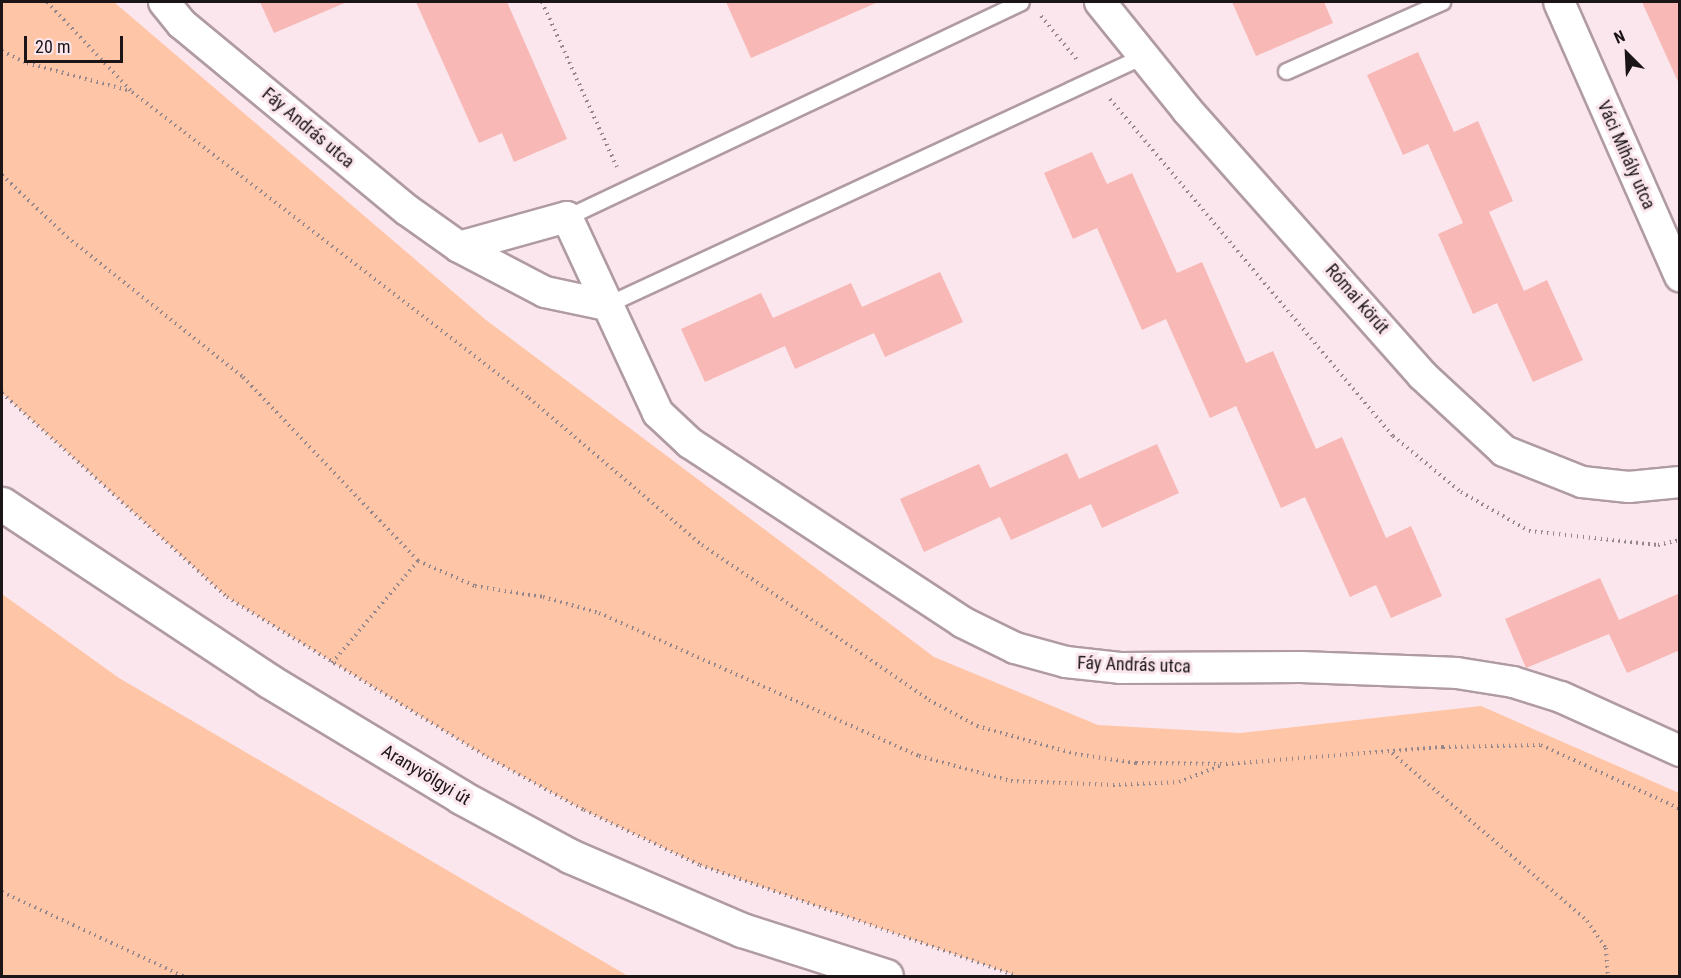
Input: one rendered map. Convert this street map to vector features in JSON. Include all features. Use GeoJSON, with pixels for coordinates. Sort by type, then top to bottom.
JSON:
{"type":"FeatureCollection","features":[{"type":"Feature","properties":{"kind":"street","name":"Fáy András utca"},"geometry":{"type":"LineString","coordinates":[[164,2],[182,24],[407,210],[459,246],[545,292],[606,305]]}},
{"type":"Feature","properties":{"kind":"street","name":"Római körút"},"geometry":{"type":"LineString","coordinates":[[1100,2],[1143,56],[1422,375],[1504,451],[1582,482],[1629,487],[1680,482]]}},
{"type":"Feature","properties":{"kind":"street","name":"Váci Mihály utca"},"geometry":{"type":"LineString","coordinates":[[1559,2],[1680,276]]}},
{"type":"Feature","properties":{"kind":"street","name":"Fáy András utca"},"geometry":{"type":"LineString","coordinates":[[567,217],[658,413],[690,443],[962,622],[1015,648],[1066,662],[1120,668],[1301,668],[1457,673],[1514,682],[1561,697],[1675,745]]}},
{"type":"Feature","properties":{"kind":"street"},"geometry":{"type":"LineString","coordinates":[[459,246],[567,217]]}},
{"type":"Feature","properties":{"kind":"street","name":"Aranyvölgyi út"},"geometry":{"type":"LineString","coordinates":[[2,504],[269,681],[461,797],[570,856],[742,930],[886,976]]}},
{"type":"Feature","properties":{"kind":"street"},"geometry":{"type":"LineString","coordinates":[[742,930],[810,976]]}},
{"type":"Feature","properties":{"kind":"lane"},"geometry":{"type":"LineString","coordinates":[[567,217],[626,187],[1021,2]]}},
{"type":"Feature","properties":{"kind":"lane"},"geometry":{"type":"LineString","coordinates":[[1286,71],[1442,2]]}},
{"type":"Feature","properties":{"kind":"lane"},"geometry":{"type":"LineString","coordinates":[[606,305],[1143,56]]}},
{"type":"Feature","properties":{"kind":"path"},"geometry":{"type":"LineString","coordinates":[[542,2],[626,187]]}},
{"type":"Feature","properties":{"kind":"path"},"geometry":{"type":"LineString","coordinates":[[1035,9],[1393,435],[1461,492],[1529,531],[1658,545],[1680,540]]}},
{"type":"Feature","properties":{"kind":"path"},"geometry":{"type":"LineString","coordinates":[[2,51],[27,63],[132,92]]}},
{"type":"Feature","properties":{"kind":"path"},"geometry":{"type":"LineString","coordinates":[[2,175],[67,237],[243,377],[418,561],[475,586],[543,597],[599,613],[919,756],[1011,781],[1113,785],[1179,782],[1226,764]]}},
{"type":"Feature","properties":{"kind":"path"},"geometry":{"type":"LineString","coordinates":[[2,393],[227,597],[487,757],[584,810],[700,865],[1017,976]]}},
{"type":"Feature","properties":{"kind":"path"},"geometry":{"type":"LineString","coordinates":[[332,663],[418,561]]}},
{"type":"Feature","properties":{"kind":"path"},"geometry":{"type":"LineString","coordinates":[[1392,753],[1587,921],[1606,948],[1608,976]]}},
{"type":"Feature","properties":{"kind":"path"},"geometry":{"type":"LineString","coordinates":[[2,892],[183,976]]}},
{"type":"Feature","properties":{"kind":"shaded area"},"geometry":{"type":"Polygon","coordinates":[[[2,2],[114,2],[486,320],[934,657],[1098,725],[1240,733],[1481,706],[1679,793],[1679,976],[1017,976],[700,865],[584,810],[487,757],[227,597],[2,393],[2,2]]]}},
{"type":"Feature","properties":{"kind":"shaded area"},"geometry":{"type":"Polygon","coordinates":[[[2,594],[119,678],[628,976],[2,976],[2,594]]]}},
{"type":"Feature","properties":{"kind":"building"},"geometry":{"type":"Polygon","coordinates":[[[260,2],[347,2],[274,33],[260,2]]]}},
{"type":"Feature","properties":{"kind":"building"},"geometry":{"type":"Polygon","coordinates":[[[416,2],[507,2],[567,139],[514,162],[502,133],[479,143],[416,2]]]}},
{"type":"Feature","properties":{"kind":"building"},"geometry":{"type":"Polygon","coordinates":[[[726,2],[878,2],[751,58],[726,2]]]}},
{"type":"Feature","properties":{"kind":"building"},"geometry":{"type":"Polygon","coordinates":[[[1232,2],[1324,2],[1333,23],[1256,56],[1232,2]]]}},
{"type":"Feature","properties":{"kind":"building"},"geometry":{"type":"Polygon","coordinates":[[[1642,2],[1680,2],[1680,86],[1642,2]]]}},
{"type":"Feature","properties":{"kind":"building"},"geometry":{"type":"Polygon","coordinates":[[[1418,52],[1454,132],[1478,121],[1513,201],[1489,212],[1524,291],[1547,280],[1583,360],[1533,382],[1497,303],[1473,314],[1438,234],[1463,223],[1428,144],[1403,155],[1367,75],[1418,52]]]}},
{"type":"Feature","properties":{"kind":"building"},"geometry":{"type":"Polygon","coordinates":[[[1092,152],[1107,184],[1132,173],[1177,273],[1202,262],[1246,363],[1273,351],[1316,449],[1342,437],[1386,538],[1411,526],[1442,596],[1391,618],[1376,585],[1350,597],[1305,497],[1281,508],[1236,406],[1210,418],[1166,319],[1142,330],[1097,228],[1073,239],[1044,173],[1092,152]]]}},
{"type":"Feature","properties":{"kind":"building"},"geometry":{"type":"Polygon","coordinates":[[[940,272],[963,322],[885,357],[874,333],[795,369],[785,346],[705,382],[681,329],[761,293],[773,318],[851,283],[862,307],[940,272]]]}},
{"type":"Feature","properties":{"kind":"building"},"geometry":{"type":"Polygon","coordinates":[[[1157,444],[1179,493],[1102,528],[1091,504],[1011,540],[1000,517],[924,552],[900,499],[979,464],[990,488],[1067,453],[1079,479],[1157,444]]]}},
{"type":"Feature","properties":{"kind":"building"},"geometry":{"type":"Polygon","coordinates":[[[1600,578],[1619,620],[1680,593],[1680,650],[1627,673],[1609,634],[1526,668],[1505,619],[1600,578]]]}}]}
